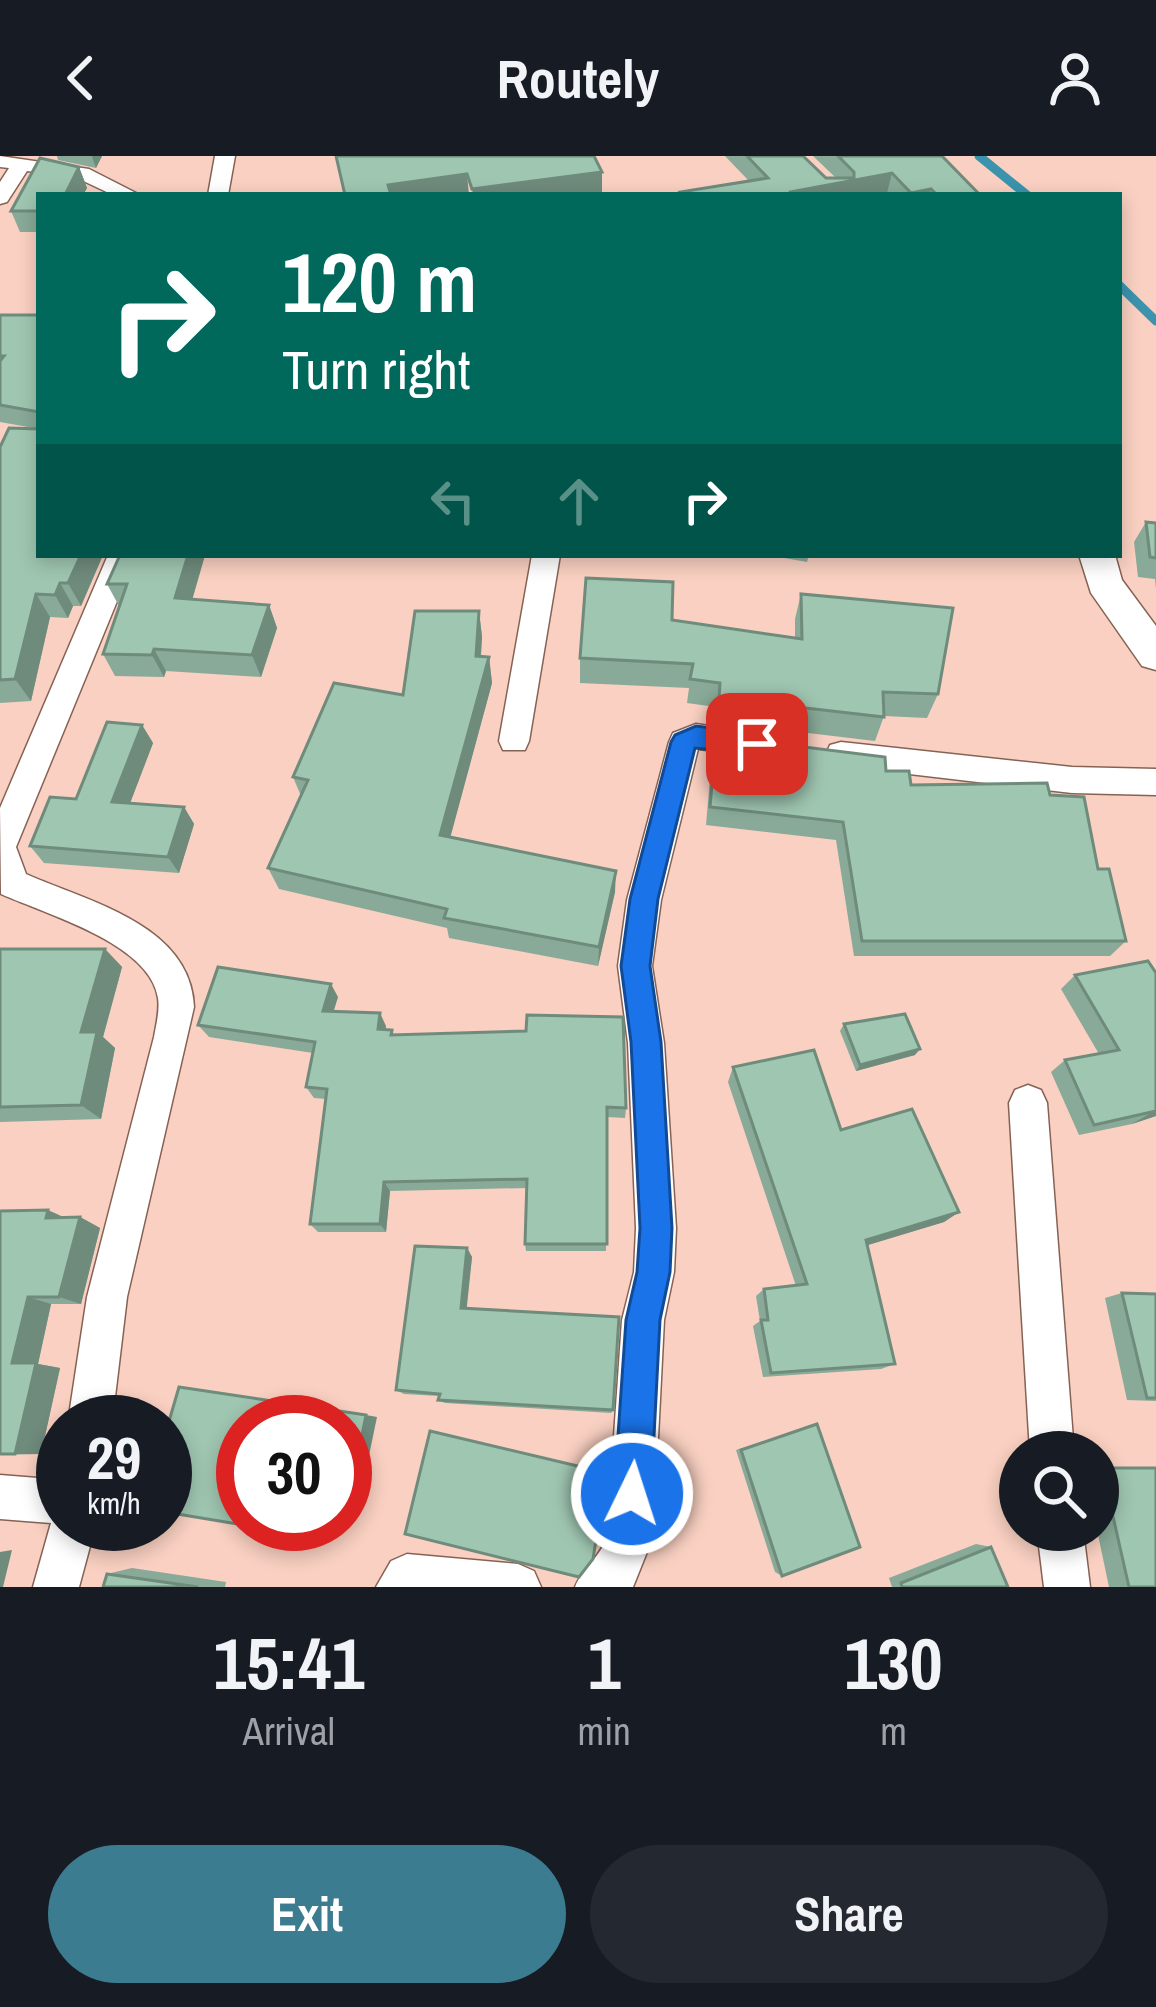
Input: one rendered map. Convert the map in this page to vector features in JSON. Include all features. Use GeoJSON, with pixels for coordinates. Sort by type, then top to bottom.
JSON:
{"type":"FeatureCollection","features":[{"type":"Feature","properties":{"kind":"street"},"geometry":{"type":"LineString","coordinates":[[219,192],[225,156]]}},
{"type":"Feature","properties":{"kind":"street"},"geometry":{"type":"LineString","coordinates":[[0,198],[11,162],[82,173],[123,192]]}},
{"type":"Feature","properties":{"kind":"street"},"geometry":{"type":"LineString","coordinates":[[94,1395],[107,1297],[172,1037],[176,993],[138,940],[94,916],[13,884],[0,847],[60,693],[121,558]]}},
{"type":"Feature","properties":{"kind":"street"},"geometry":{"type":"LineString","coordinates":[[514,741],[545,558]]}},
{"type":"Feature","properties":{"kind":"street"},"geometry":{"type":"LineString","coordinates":[[1098,558],[1104,583],[1156,655]]}},
{"type":"Feature","properties":{"kind":"street"},"geometry":{"type":"LineString","coordinates":[[598,1587],[618,1570],[630,1537],[643,1320],[654,1272],[656,1228],[646,1042],[635,966],[644,899],[684,742],[696,736],[991,772],[1156,782]]}},
{"type":"Feature","properties":{"kind":"street"},"geometry":{"type":"LineString","coordinates":[[1028,1103],[1051,1431]]}},
{"type":"Feature","properties":{"kind":"street"},"geometry":{"type":"LineString","coordinates":[[0,1497],[36,1500]]}},
{"type":"Feature","properties":{"kind":"street"},"geometry":{"type":"LineString","coordinates":[[56,1587],[66,1551]]}},
{"type":"Feature","properties":{"kind":"street"},"geometry":{"type":"LineString","coordinates":[[1063,1551],[1067,1587]]}},
{"type":"Feature","properties":{"kind":"street"},"geometry":{"type":"LineString","coordinates":[[399,1587],[407,1577],[422,1577],[518,1587]]}},
{"type":"Feature","properties":{"kind":"building"},"geometry":{"type":"Polygon","coordinates":[[[336,156],[594,156],[602,172],[472,189],[467,174],[388,185],[390,192],[344,192],[336,156]]]}},
{"type":"Feature","properties":{"kind":"building"},"geometry":{"type":"Polygon","coordinates":[[[747,156],[803,156],[826,178],[854,178],[838,156],[942,156],[977,192],[910,192],[892,173],[790,192],[680,192],[768,178],[747,156]]]}},
{"type":"Feature","properties":{"kind":"building"},"geometry":{"type":"Polygon","coordinates":[[[40,158],[79,167],[66,192],[36,192],[36,211],[11,211],[40,158]]]}},
{"type":"Feature","properties":{"kind":"building"},"geometry":{"type":"Polygon","coordinates":[[[0,315],[36,315],[36,411],[0,405],[4,356],[0,356],[0,315]]]}},
{"type":"Feature","properties":{"kind":"building"},"geometry":{"type":"Polygon","coordinates":[[[9,428],[36,429],[36,558],[80,558],[68,583],[60,583],[55,595],[36,594],[15,679],[0,680],[0,447],[9,428]]]}},
{"type":"Feature","properties":{"kind":"building"},"geometry":{"type":"Polygon","coordinates":[[[1146,522],[1156,523],[1156,558],[1150,557],[1146,522]]]}},
{"type":"Feature","properties":{"kind":"building"},"geometry":{"type":"Polygon","coordinates":[[[119,558],[187,558],[175,598],[269,605],[252,655],[154,649],[152,655],[103,654],[127,584],[107,584],[119,558]]]}},
{"type":"Feature","properties":{"kind":"building"},"geometry":{"type":"Polygon","coordinates":[[[586,578],[673,582],[672,620],[802,639],[801,594],[953,608],[938,694],[883,692],[884,717],[719,698],[720,683],[690,679],[693,664],[580,658],[586,578]]]}},
{"type":"Feature","properties":{"kind":"building"},"geometry":{"type":"Polygon","coordinates":[[[415,611],[479,611],[476,656],[489,657],[440,835],[616,871],[599,947],[444,918],[447,909],[268,868],[308,780],[293,777],[334,683],[403,695],[415,611]]]}},
{"type":"Feature","properties":{"kind":"building"},"geometry":{"type":"Polygon","coordinates":[[[107,722],[142,725],[112,802],[184,807],[168,857],[30,846],[50,797],[76,799],[107,722]]]}},
{"type":"Feature","properties":{"kind":"building"},"geometry":{"type":"Polygon","coordinates":[[[716,736],[885,757],[886,771],[909,771],[911,785],[1047,783],[1050,795],[1084,797],[1098,869],[1109,869],[1126,941],[862,941],[843,822],[710,807],[716,736]]]}},
{"type":"Feature","properties":{"kind":"building"},"geometry":{"type":"Polygon","coordinates":[[[0,949],[105,949],[81,1032],[97,1032],[81,1105],[0,1107],[0,949]]]}},
{"type":"Feature","properties":{"kind":"building"},"geometry":{"type":"Polygon","coordinates":[[[1148,961],[1156,973],[1156,1111],[1094,1125],[1065,1060],[1119,1050],[1075,975],[1148,961]]]}},
{"type":"Feature","properties":{"kind":"building"},"geometry":{"type":"Polygon","coordinates":[[[218,967],[331,984],[323,1011],[380,1013],[378,1029],[392,1030],[391,1035],[526,1031],[527,1015],[623,1017],[626,1108],[607,1107],[607,1244],[525,1244],[527,1179],[384,1182],[380,1224],[310,1224],[327,1089],[306,1087],[315,1042],[198,1025],[218,967]]]}},
{"type":"Feature","properties":{"kind":"building"},"geometry":{"type":"Polygon","coordinates":[[[905,1014],[920,1049],[860,1065],[844,1024],[905,1014]]]}},
{"type":"Feature","properties":{"kind":"building"},"geometry":{"type":"Polygon","coordinates":[[[814,1050],[841,1130],[912,1109],[959,1212],[866,1240],[895,1364],[771,1373],[761,1320],[768,1320],[764,1289],[807,1284],[733,1067],[814,1050]]]}},
{"type":"Feature","properties":{"kind":"building"},"geometry":{"type":"Polygon","coordinates":[[[48,1210],[46,1218],[80,1217],[59,1297],[28,1297],[12,1363],[36,1363],[15,1454],[0,1454],[0,1211],[48,1210]]]}},
{"type":"Feature","properties":{"kind":"building"},"geometry":{"type":"Polygon","coordinates":[[[415,1246],[467,1248],[461,1308],[619,1317],[613,1410],[438,1400],[440,1394],[396,1390],[415,1246]]]}},
{"type":"Feature","properties":{"kind":"building"},"geometry":{"type":"Polygon","coordinates":[[[1122,1293],[1156,1294],[1156,1398],[1147,1398],[1122,1293]]]}},
{"type":"Feature","properties":{"kind":"building"},"geometry":{"type":"Polygon","coordinates":[[[179,1387],[232,1395],[216,1395],[216,1520],[192,1516],[192,1395],[177,1395],[179,1387]]]}},
{"type":"Feature","properties":{"kind":"building"},"geometry":{"type":"Polygon","coordinates":[[[817,1424],[860,1547],[782,1576],[741,1450],[817,1424]]]}},
{"type":"Feature","properties":{"kind":"building"},"geometry":{"type":"Polygon","coordinates":[[[430,1431],[607,1473],[593,1559],[579,1577],[405,1534],[430,1431]]]}},
{"type":"Feature","properties":{"kind":"building"},"geometry":{"type":"Polygon","coordinates":[[[1119,1468],[1156,1468],[1156,1587],[1129,1587],[1119,1543],[1119,1468]]]}},
{"type":"Feature","properties":{"kind":"building"},"geometry":{"type":"Polygon","coordinates":[[[991,1547],[1008,1587],[902,1587],[901,1583],[991,1547]]]}},
{"type":"Feature","properties":{"kind":"building"},"geometry":{"type":"Polygon","coordinates":[[[107,1574],[198,1587],[103,1587],[107,1574]]]}},
{"type":"Feature","properties":{"kind":"waterway"},"geometry":{"type":"LineString","coordinates":[[979,156],[1023,192]]}},
{"type":"Feature","properties":{"kind":"waterway"},"geometry":{"type":"LineString","coordinates":[[1122,288],[1156,321]]}},
{"type":"Feature","properties":{"kind":"route"},"geometry":{"type":"LineString","coordinates":[[632,1494],[643,1320],[654,1272],[656,1228],[646,1042],[635,966],[644,899],[684,742],[696,736],[757,744]]}}]}
